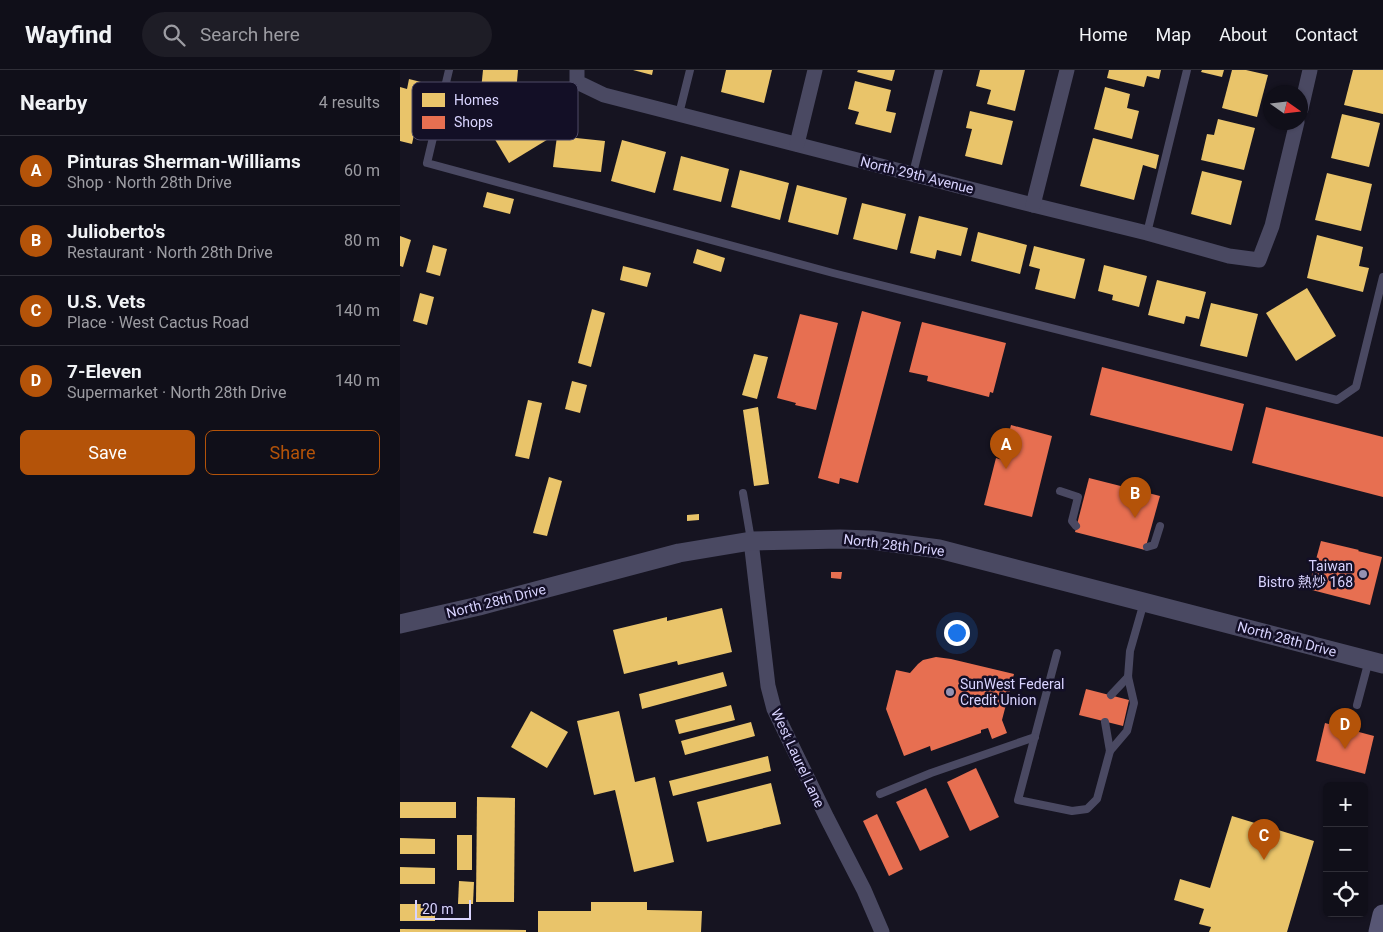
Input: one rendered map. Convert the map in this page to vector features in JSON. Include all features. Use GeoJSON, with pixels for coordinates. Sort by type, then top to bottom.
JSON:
{"type":"FeatureCollection","features":[{"type":"Feature","properties":{"kind":"main road"},"geometry":{"type":"LineString","coordinates":[[1379,932],[1383,915]]}},
{"type":"Feature","properties":{"kind":"street"},"geometry":{"type":"LineString","coordinates":[[797,144],[815,70]]}},
{"type":"Feature","properties":{"kind":"street"},"geometry":{"type":"LineString","coordinates":[[1033,205],[1067,70]]}},
{"type":"Feature","properties":{"kind":"street"},"geometry":{"type":"LineString","coordinates":[[1306,85],[1310,70]]}},
{"type":"Feature","properties":{"kind":"street","name":"North 29th Avenue"},"geometry":{"type":"LineString","coordinates":[[577,76],[604,95],[1147,233],[1228,256],[1259,260],[1272,226],[1295,130]]}},
{"type":"Feature","properties":{"kind":"street","name":"North 28th Drive"},"geometry":{"type":"LineString","coordinates":[[400,624],[479,606],[679,553],[751,541],[871,540],[939,549],[1376,662]]}},
{"type":"Feature","properties":{"kind":"street","name":"West Laurel Lane"},"geometry":{"type":"LineString","coordinates":[[751,541],[768,686],[774,709],[864,890],[882,932]]}},
{"type":"Feature","properties":{"kind":"lane"},"geometry":{"type":"LineString","coordinates":[[679,114],[690,70]]}},
{"type":"Feature","properties":{"kind":"lane"},"geometry":{"type":"LineString","coordinates":[[913,173],[939,70]]}},
{"type":"Feature","properties":{"kind":"lane"},"geometry":{"type":"LineString","coordinates":[[1147,233],[1187,70]]}},
{"type":"Feature","properties":{"kind":"lane"},"geometry":{"type":"LineString","coordinates":[[432,140],[427,163],[832,273],[1337,400],[1356,388],[1383,277]]}},
{"type":"Feature","properties":{"kind":"lane"},"geometry":{"type":"LineString","coordinates":[[1060,491],[1078,497],[1072,520],[1076,526]]}},
{"type":"Feature","properties":{"kind":"lane"},"geometry":{"type":"LineString","coordinates":[[743,493],[751,541]]}},
{"type":"Feature","properties":{"kind":"lane"},"geometry":{"type":"LineString","coordinates":[[1147,547],[1154,545],[1160,526]]}},
{"type":"Feature","properties":{"kind":"lane"},"geometry":{"type":"LineString","coordinates":[[1110,751],[1127,731],[1132,713],[1134,703],[1128,677],[1130,651],[1144,602]]}},
{"type":"Feature","properties":{"kind":"lane"},"geometry":{"type":"LineString","coordinates":[[1057,653],[1018,800],[1072,811],[1087,809],[1097,799],[1110,751],[1105,722]]}},
{"type":"Feature","properties":{"kind":"lane"},"geometry":{"type":"LineString","coordinates":[[1358,705],[1376,662]]}},
{"type":"Feature","properties":{"kind":"lane"},"geometry":{"type":"LineString","coordinates":[[1111,695],[1128,677]]}},
{"type":"Feature","properties":{"kind":"lane"},"geometry":{"type":"LineString","coordinates":[[880,794],[931,773],[1035,737]]}},
{"type":"Feature","properties":{"kind":"building: Homes"},"geometry":{"type":"Polygon","coordinates":[[[483,70],[518,70],[517,82],[482,82],[483,70]]]}},
{"type":"Feature","properties":{"kind":"building: Homes"},"geometry":{"type":"Polygon","coordinates":[[[633,70],[653,70],[652,75],[633,70]]]}},
{"type":"Feature","properties":{"kind":"building: Homes"},"geometry":{"type":"Polygon","coordinates":[[[726,70],[772,70],[764,103],[721,92],[726,70]]]}},
{"type":"Feature","properties":{"kind":"building: Homes"},"geometry":{"type":"Polygon","coordinates":[[[858,70],[895,70],[892,81],[857,72],[858,70]]]}},
{"type":"Feature","properties":{"kind":"building: Homes"},"geometry":{"type":"Polygon","coordinates":[[[980,70],[1025,70],[1015,111],[987,104],[991,90],[976,86],[980,70]]]}},
{"type":"Feature","properties":{"kind":"building: Homes"},"geometry":{"type":"Polygon","coordinates":[[[1109,70],[1161,70],[1159,79],[1147,76],[1144,87],[1107,78],[1109,70]]]}},
{"type":"Feature","properties":{"kind":"building: Homes"},"geometry":{"type":"Polygon","coordinates":[[[1202,70],[1224,70],[1222,77],[1201,72],[1202,70]]]}},
{"type":"Feature","properties":{"kind":"building: Homes"},"geometry":{"type":"Polygon","coordinates":[[[1232,70],[1246,70],[1268,75],[1265,85],[1263,85],[1263,94],[1257,117],[1222,108],[1232,70]]]}},
{"type":"Feature","properties":{"kind":"building: Homes"},"geometry":{"type":"Polygon","coordinates":[[[1353,70],[1383,70],[1383,114],[1344,105],[1353,70]]]}},
{"type":"Feature","properties":{"kind":"building: Homes"},"geometry":{"type":"Polygon","coordinates":[[[409,79],[421,82],[412,82],[412,144],[400,141],[400,87],[407,89],[409,79]]]}},
{"type":"Feature","properties":{"kind":"building: Homes"},"geometry":{"type":"Polygon","coordinates":[[[855,81],[891,90],[886,111],[896,113],[891,133],[855,124],[859,112],[848,109],[855,81]]]}},
{"type":"Feature","properties":{"kind":"building: Homes"},"geometry":{"type":"Polygon","coordinates":[[[1105,87],[1130,94],[1127,108],[1139,111],[1132,139],[1094,129],[1105,87]]]}},
{"type":"Feature","properties":{"kind":"building: Homes"},"geometry":{"type":"Polygon","coordinates":[[[970,111],[1013,121],[1002,165],[965,156],[972,129],[966,128],[970,111]]]}},
{"type":"Feature","properties":{"kind":"building: Homes"},"geometry":{"type":"Polygon","coordinates":[[[1342,114],[1380,123],[1369,167],[1331,158],[1342,114]]]}},
{"type":"Feature","properties":{"kind":"building: Homes"},"geometry":{"type":"Polygon","coordinates":[[[1218,119],[1255,128],[1244,170],[1201,160],[1207,134],[1214,135],[1218,119]]]}},
{"type":"Feature","properties":{"kind":"building: Homes"},"geometry":{"type":"Polygon","coordinates":[[[578,138],[605,141],[601,172],[553,167],[556,140],[578,140],[578,138]]]}},
{"type":"Feature","properties":{"kind":"building: Homes"},"geometry":{"type":"Polygon","coordinates":[[[1093,138],[1159,155],[1156,169],[1143,165],[1134,200],[1080,186],[1093,138]]]}},
{"type":"Feature","properties":{"kind":"building: Homes"},"geometry":{"type":"Polygon","coordinates":[[[495,140],[547,140],[509,163],[495,140]]]}},
{"type":"Feature","properties":{"kind":"building: Homes"},"geometry":{"type":"Polygon","coordinates":[[[622,140],[666,152],[655,193],[611,181],[622,140]]]}},
{"type":"Feature","properties":{"kind":"building: Homes"},"geometry":{"type":"Polygon","coordinates":[[[681,156],[729,169],[721,202],[673,190],[681,156]]]}},
{"type":"Feature","properties":{"kind":"building: Homes"},"geometry":{"type":"Polygon","coordinates":[[[740,170],[789,183],[780,220],[731,207],[740,170]]]}},
{"type":"Feature","properties":{"kind":"building: Homes"},"geometry":{"type":"Polygon","coordinates":[[[1202,171],[1242,181],[1231,225],[1191,214],[1202,171]]]}},
{"type":"Feature","properties":{"kind":"building: Homes"},"geometry":{"type":"Polygon","coordinates":[[[1327,173],[1372,184],[1361,231],[1315,220],[1327,173]]]}},
{"type":"Feature","properties":{"kind":"building: Homes"},"geometry":{"type":"Polygon","coordinates":[[[797,185],[847,198],[838,235],[788,222],[797,185]]]}},
{"type":"Feature","properties":{"kind":"building: Homes"},"geometry":{"type":"Polygon","coordinates":[[[487,192],[514,199],[510,214],[483,207],[487,192]]]}},
{"type":"Feature","properties":{"kind":"building: Homes"},"geometry":{"type":"Polygon","coordinates":[[[862,203],[906,214],[897,250],[853,239],[862,203]]]}},
{"type":"Feature","properties":{"kind":"building: Homes"},"geometry":{"type":"Polygon","coordinates":[[[919,216],[968,228],[961,256],[937,250],[935,259],[910,253],[919,216]]]}},
{"type":"Feature","properties":{"kind":"building: Homes"},"geometry":{"type":"Polygon","coordinates":[[[978,232],[1027,245],[1020,274],[971,261],[978,232]]]}},
{"type":"Feature","properties":{"kind":"building: Homes"},"geometry":{"type":"Polygon","coordinates":[[[1317,235],[1363,247],[1359,266],[1369,268],[1363,292],[1307,278],[1317,235]]]}},
{"type":"Feature","properties":{"kind":"building: Homes"},"geometry":{"type":"Polygon","coordinates":[[[400,236],[411,240],[403,267],[400,266],[400,236]]]}},
{"type":"Feature","properties":{"kind":"building: Homes"},"geometry":{"type":"Polygon","coordinates":[[[433,245],[447,249],[440,276],[426,272],[433,245]]]}},
{"type":"Feature","properties":{"kind":"building: Homes"},"geometry":{"type":"Polygon","coordinates":[[[1034,246],[1085,259],[1075,299],[1035,289],[1040,269],[1029,266],[1034,246]]]}},
{"type":"Feature","properties":{"kind":"building: Homes"},"geometry":{"type":"Polygon","coordinates":[[[697,249],[725,258],[721,272],[693,263],[697,249]]]}},
{"type":"Feature","properties":{"kind":"building: Homes"},"geometry":{"type":"Polygon","coordinates":[[[1104,265],[1147,276],[1139,307],[1112,300],[1113,295],[1098,291],[1104,265]]]}},
{"type":"Feature","properties":{"kind":"building: Homes"},"geometry":{"type":"Polygon","coordinates":[[[623,266],[651,273],[647,287],[620,280],[623,266]]]}},
{"type":"Feature","properties":{"kind":"building: Homes"},"geometry":{"type":"Polygon","coordinates":[[[1157,280],[1206,292],[1199,319],[1186,316],[1184,324],[1148,315],[1157,280]]]}},
{"type":"Feature","properties":{"kind":"building: Homes"},"geometry":{"type":"Polygon","coordinates":[[[1307,288],[1336,336],[1296,361],[1266,313],[1307,288]]]}},
{"type":"Feature","properties":{"kind":"building: Homes"},"geometry":{"type":"Polygon","coordinates":[[[420,293],[434,297],[427,325],[413,321],[420,293]]]}},
{"type":"Feature","properties":{"kind":"building: Homes"},"geometry":{"type":"Polygon","coordinates":[[[1211,303],[1258,314],[1247,357],[1200,346],[1211,303]]]}},
{"type":"Feature","properties":{"kind":"building: Homes"},"geometry":{"type":"Polygon","coordinates":[[[592,309],[605,313],[591,367],[578,363],[592,309]]]}},
{"type":"Feature","properties":{"kind":"building: Homes"},"geometry":{"type":"Polygon","coordinates":[[[754,354],[768,357],[757,399],[742,395],[754,354]]]}},
{"type":"Feature","properties":{"kind":"building: Homes"},"geometry":{"type":"Polygon","coordinates":[[[572,381],[587,385],[580,413],[565,409],[572,381]]]}},
{"type":"Feature","properties":{"kind":"building: Homes"},"geometry":{"type":"Polygon","coordinates":[[[528,400],[542,403],[529,459],[515,456],[528,400]]]}},
{"type":"Feature","properties":{"kind":"building: Homes"},"geometry":{"type":"Polygon","coordinates":[[[758,407],[769,484],[754,486],[743,410],[758,407]]]}},
{"type":"Feature","properties":{"kind":"building: Homes"},"geometry":{"type":"Polygon","coordinates":[[[549,477],[562,481],[547,536],[533,533],[549,477]]]}},
{"type":"Feature","properties":{"kind":"building: Homes"},"geometry":{"type":"Polygon","coordinates":[[[699,514],[699,520],[687,521],[687,515],[699,514]]]}},
{"type":"Feature","properties":{"kind":"building: Homes"},"geometry":{"type":"Polygon","coordinates":[[[722,608],[732,652],[678,665],[677,661],[624,674],[613,630],[667,617],[667,621],[722,608]]]}},
{"type":"Feature","properties":{"kind":"building: Homes"},"geometry":{"type":"Polygon","coordinates":[[[723,672],[727,686],[642,709],[639,694],[723,672]]]}},
{"type":"Feature","properties":{"kind":"building: Homes"},"geometry":{"type":"Polygon","coordinates":[[[731,705],[735,720],[679,734],[675,720],[731,705]]]}},
{"type":"Feature","properties":{"kind":"building: Homes"},"geometry":{"type":"Polygon","coordinates":[[[531,711],[568,732],[547,768],[511,747],[531,711]]]}},
{"type":"Feature","properties":{"kind":"building: Homes"},"geometry":{"type":"Polygon","coordinates":[[[619,711],[635,782],[655,777],[674,862],[634,872],[615,790],[594,795],[577,721],[619,711]]]}},
{"type":"Feature","properties":{"kind":"building: Homes"},"geometry":{"type":"Polygon","coordinates":[[[751,722],[755,736],[685,755],[681,741],[751,722]]]}},
{"type":"Feature","properties":{"kind":"building: Homes"},"geometry":{"type":"Polygon","coordinates":[[[768,756],[771,771],[673,796],[669,781],[768,756]]]}},
{"type":"Feature","properties":{"kind":"building: Homes"},"geometry":{"type":"Polygon","coordinates":[[[771,783],[781,824],[707,842],[697,802],[771,783]]]}},
{"type":"Feature","properties":{"kind":"building: Homes"},"geometry":{"type":"Polygon","coordinates":[[[477,797],[515,798],[514,902],[476,902],[477,797]]]}},
{"type":"Feature","properties":{"kind":"building: Homes"},"geometry":{"type":"Polygon","coordinates":[[[400,802],[456,802],[456,818],[400,818],[400,802]]]}},
{"type":"Feature","properties":{"kind":"building: Homes"},"geometry":{"type":"Polygon","coordinates":[[[1232,816],[1314,841],[1287,932],[1209,932],[1211,927],[1199,924],[1204,909],[1174,900],[1180,879],[1210,888],[1232,816]]]}},
{"type":"Feature","properties":{"kind":"building: Homes"},"geometry":{"type":"Polygon","coordinates":[[[457,835],[472,835],[472,870],[457,870],[457,835]]]}},
{"type":"Feature","properties":{"kind":"building: Homes"},"geometry":{"type":"Polygon","coordinates":[[[400,838],[435,839],[435,854],[400,854],[400,838]]]}},
{"type":"Feature","properties":{"kind":"building: Homes"},"geometry":{"type":"Polygon","coordinates":[[[400,867],[435,868],[435,884],[400,884],[400,867]]]}},
{"type":"Feature","properties":{"kind":"building: Homes"},"geometry":{"type":"Polygon","coordinates":[[[459,881],[474,882],[473,904],[458,904],[459,881]]]}},
{"type":"Feature","properties":{"kind":"building: Homes"},"geometry":{"type":"Polygon","coordinates":[[[591,902],[647,902],[647,910],[702,911],[701,932],[538,932],[538,911],[591,911],[591,902]]]}},
{"type":"Feature","properties":{"kind":"building: Homes"},"geometry":{"type":"Polygon","coordinates":[[[400,904],[435,904],[435,921],[400,921],[400,904]]]}},
{"type":"Feature","properties":{"kind":"building: Homes"},"geometry":{"type":"Polygon","coordinates":[[[400,929],[526,930],[526,932],[400,932],[400,929]]]}},
{"type":"Feature","properties":{"kind":"building: Shops"},"geometry":{"type":"Polygon","coordinates":[[[862,311],[901,322],[858,483],[840,478],[839,484],[818,478],[862,311]]]}},
{"type":"Feature","properties":{"kind":"building: Shops"},"geometry":{"type":"Polygon","coordinates":[[[800,314],[838,323],[816,410],[777,398],[800,314]]]}},
{"type":"Feature","properties":{"kind":"building: Shops"},"geometry":{"type":"Polygon","coordinates":[[[922,322],[1006,343],[993,393],[990,392],[989,397],[927,381],[928,376],[909,372],[922,322]]]}},
{"type":"Feature","properties":{"kind":"building: Shops"},"geometry":{"type":"Polygon","coordinates":[[[1102,367],[1244,404],[1232,451],[1090,415],[1102,367]]]}},
{"type":"Feature","properties":{"kind":"building: Shops"},"geometry":{"type":"Polygon","coordinates":[[[1266,407],[1383,437],[1383,497],[1252,463],[1266,407]]]}},
{"type":"Feature","properties":{"kind":"building: Shops"},"geometry":{"type":"Polygon","coordinates":[[[1011,425],[1052,436],[1032,517],[984,505],[996,458],[1002,460],[1011,425]]]}},
{"type":"Feature","properties":{"kind":"building: Shops"},"geometry":{"type":"Polygon","coordinates":[[[1089,478],[1160,496],[1145,550],[1075,532],[1089,478]]]}},
{"type":"Feature","properties":{"kind":"building: Shops"},"geometry":{"type":"Polygon","coordinates":[[[1321,541],[1382,557],[1370,605],[1308,589],[1321,541]]]}},
{"type":"Feature","properties":{"kind":"building: Shops"},"geometry":{"type":"Polygon","coordinates":[[[831,572],[842,572],[841,579],[831,578],[831,572]]]}},
{"type":"Feature","properties":{"kind":"building: Shops","name":"SunWest Federal Credit Union"},"geometry":{"type":"Polygon","coordinates":[[[936,657],[1014,674],[1002,720],[1007,733],[992,739],[988,728],[981,730],[981,733],[931,751],[930,746],[904,756],[886,709],[896,670],[910,673],[923,660],[936,657]]]}},
{"type":"Feature","properties":{"kind":"building: Shops"},"geometry":{"type":"Polygon","coordinates":[[[1086,689],[1129,700],[1123,726],[1079,715],[1086,689]]]}},
{"type":"Feature","properties":{"kind":"building: Shops"},"geometry":{"type":"Polygon","coordinates":[[[1325,723],[1374,736],[1365,774],[1316,761],[1325,723]]]}},
{"type":"Feature","properties":{"kind":"building: Shops"},"geometry":{"type":"Polygon","coordinates":[[[976,768],[999,817],[970,831],[947,782],[976,768]]]}},
{"type":"Feature","properties":{"kind":"building: Shops"},"geometry":{"type":"Polygon","coordinates":[[[926,788],[949,837],[920,851],[896,802],[926,788]]]}},
{"type":"Feature","properties":{"kind":"building: Shops"},"geometry":{"type":"Polygon","coordinates":[[[877,814],[903,869],[889,876],[863,821],[877,814]]]}},
{"type":"Feature","properties":{"kind":"place","name":"Pinturas Sherman-Williams"},"geometry":{"type":"Point","coordinates":[1006,469]}},
{"type":"Feature","properties":{"kind":"place","name":"Julioberto's"},"geometry":{"type":"Point","coordinates":[1135,518]}},
{"type":"Feature","properties":{"kind":"place","name":"Taiwan Bistro 熱炒 168"},"geometry":{"type":"Point","coordinates":[1363,574]}},
{"type":"Feature","properties":{"kind":"place","name":"SunWest Federal Credit Union"},"geometry":{"type":"Point","coordinates":[950,692]}},
{"type":"Feature","properties":{"kind":"place","name":"7-Eleven"},"geometry":{"type":"Point","coordinates":[1345,749]}},
{"type":"Feature","properties":{"kind":"place","name":"U.S. Vets"},"geometry":{"type":"Point","coordinates":[1264,860]}}]}
